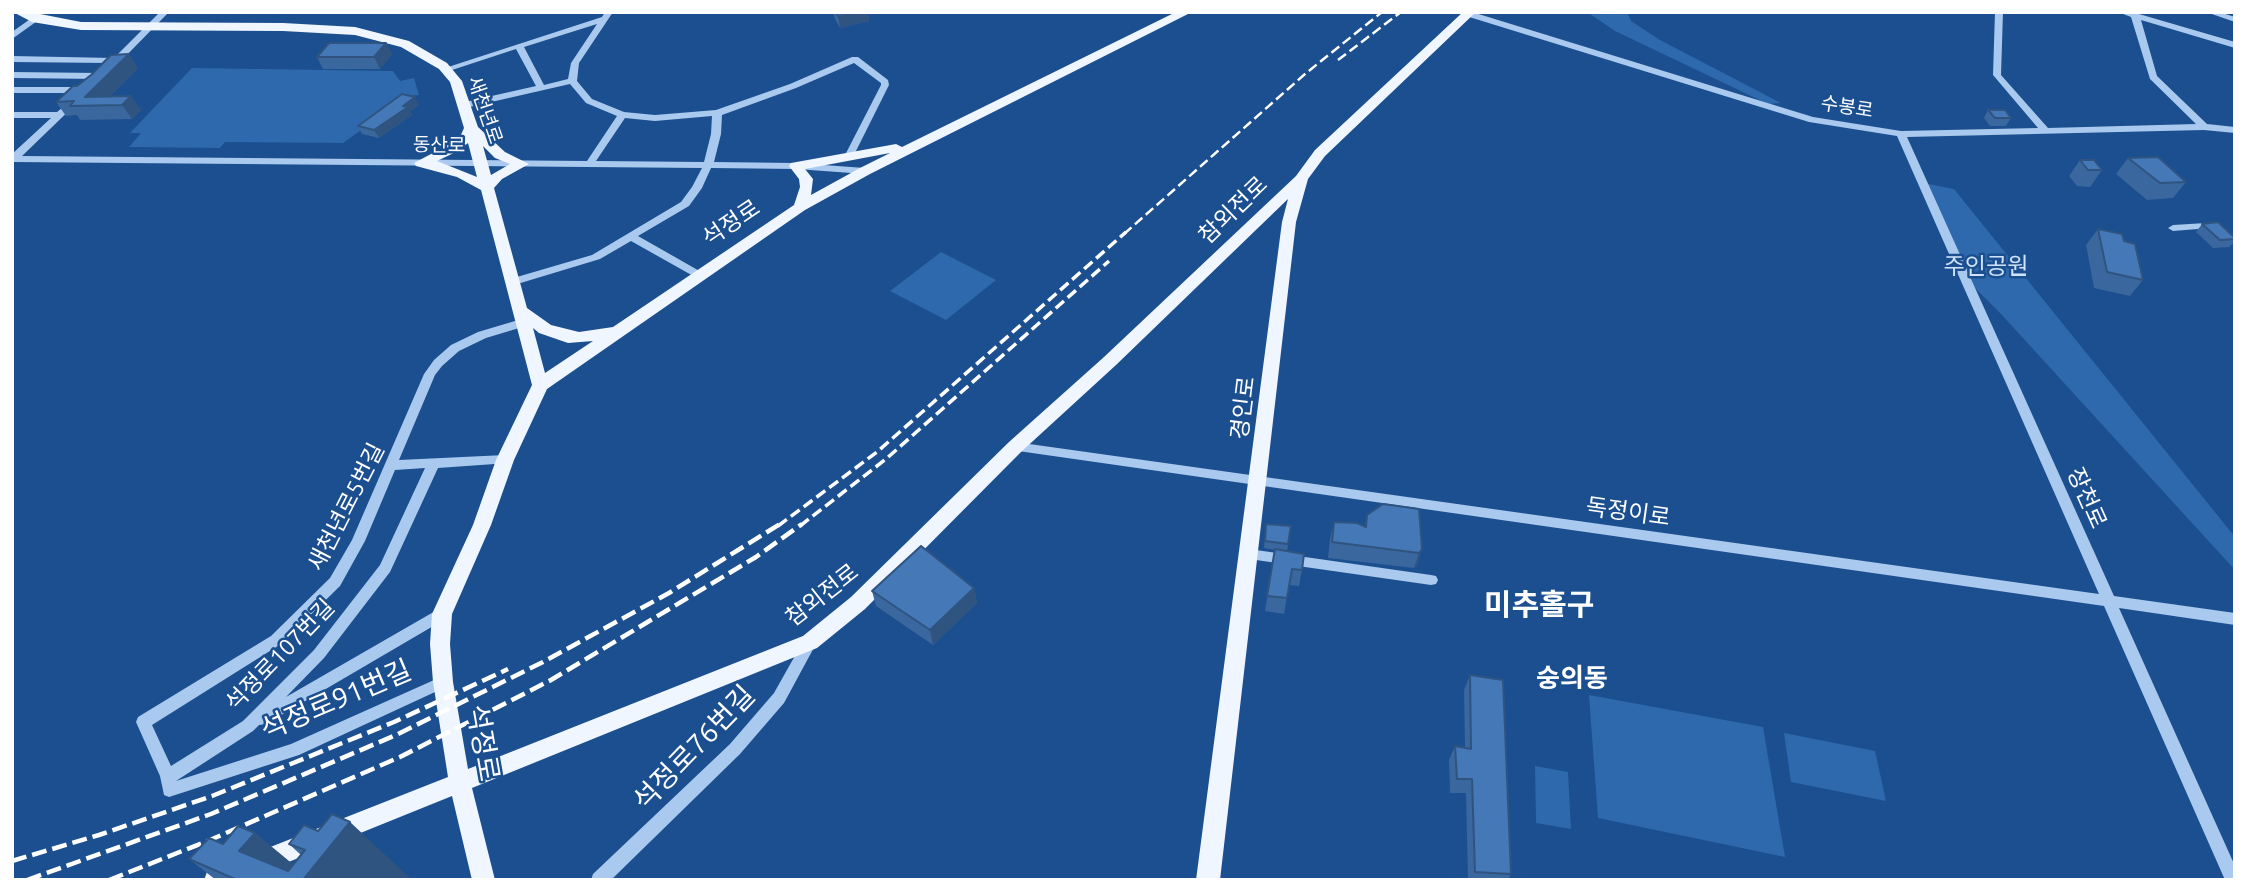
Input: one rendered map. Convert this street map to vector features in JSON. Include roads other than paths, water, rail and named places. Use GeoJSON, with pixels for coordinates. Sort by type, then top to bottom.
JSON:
{"type":"FeatureCollection","features":[{"type":"Feature","properties":{"kind":"main road","name":"새천년로"},"geometry":{"type":"LineString","coordinates":[[19,12],[36,19],[81,26],[312,27],[355,31],[405,44],[446,69],[456,81],[465,105],[524,317],[540,385]]}},
{"type":"Feature","properties":{"kind":"main road","name":"석정로"},"geometry":{"type":"LineString","coordinates":[[484,880],[459,780],[443,682],[440,644],[442,614],[482,525],[505,460],[540,385],[800,207],[865,171],[1186,12]]}},
{"type":"Feature","properties":{"kind":"main road","name":"경인로"},"geometry":{"type":"LineString","coordinates":[[1208,880],[1289,222],[1301,179],[1320,153],[1469,13]]}},
{"type":"Feature","properties":{"kind":"main road"},"geometry":{"type":"LineString","coordinates":[[425,163],[465,139],[471,128],[500,155],[522,164]]}},
{"type":"Feature","properties":{"kind":"main road"},"geometry":{"type":"LineString","coordinates":[[800,207],[807,187],[806,179],[796,166],[934,138]]}},
{"type":"Feature","properties":{"kind":"main road"},"geometry":{"type":"LineString","coordinates":[[425,163],[462,174],[487,188],[497,176],[522,164]]}},
{"type":"Feature","properties":{"kind":"main road","name":"참외전로"},"geometry":{"type":"LineString","coordinates":[[215,880],[459,780],[810,642],[858,603],[1015,447],[1110,361],[1301,179]]}},
{"type":"Feature","properties":{"kind":"main road"},"geometry":{"type":"LineString","coordinates":[[524,317],[545,329],[568,337],[594,336],[621,330]]}},
{"type":"Feature","properties":{"kind":"street"},"geometry":{"type":"LineString","coordinates":[[13,159],[165,12]]}},
{"type":"Feature","properties":{"kind":"street"},"geometry":{"type":"LineString","coordinates":[[1999,12],[1997,75],[2045,131]]}},
{"type":"Feature","properties":{"kind":"street"},"geometry":{"type":"LineString","coordinates":[[2122,12],[2235,45]]}},
{"type":"Feature","properties":{"kind":"street"},"geometry":{"type":"LineString","coordinates":[[2210,12],[2235,20]]}},
{"type":"Feature","properties":{"kind":"street","name":"수봉로"},"geometry":{"type":"LineString","coordinates":[[1469,13],[1801,117],[1901,134],[2204,127],[2235,130]]}},
{"type":"Feature","properties":{"kind":"street"},"geometry":{"type":"LineString","coordinates":[[2135,14],[2153,77],[2204,127]]}},
{"type":"Feature","properties":{"kind":"street"},"geometry":{"type":"LineString","coordinates":[[446,69],[607,15]]}},
{"type":"Feature","properties":{"kind":"street"},"geometry":{"type":"LineString","coordinates":[[572,81],[575,63],[607,15]]}},
{"type":"Feature","properties":{"kind":"street"},"geometry":{"type":"LineString","coordinates":[[13,35],[36,19]]}},
{"type":"Feature","properties":{"kind":"street"},"geometry":{"type":"LineString","coordinates":[[519,46],[541,88]]}},
{"type":"Feature","properties":{"kind":"street"},"geometry":{"type":"LineString","coordinates":[[12,59],[116,61]]}},
{"type":"Feature","properties":{"kind":"street"},"geometry":{"type":"LineString","coordinates":[[572,81],[590,101],[622,116],[655,118],[717,113],[793,86],[855,59],[885,82],[885,85],[849,157]]}},
{"type":"Feature","properties":{"kind":"street"},"geometry":{"type":"LineString","coordinates":[[12,75],[100,76]]}},
{"type":"Feature","properties":{"kind":"street"},"geometry":{"type":"LineString","coordinates":[[465,105],[572,81]]}},
{"type":"Feature","properties":{"kind":"street"},"geometry":{"type":"LineString","coordinates":[[12,90],[85,90]]}},
{"type":"Feature","properties":{"kind":"street"},"geometry":{"type":"LineString","coordinates":[[514,281],[588,260],[685,204],[697,188],[708,165],[716,134],[717,113]]}},
{"type":"Feature","properties":{"kind":"street"},"geometry":{"type":"LineString","coordinates":[[12,115],[59,115]]}},
{"type":"Feature","properties":{"kind":"street"},"geometry":{"type":"LineString","coordinates":[[589,164],[622,116]]}},
{"type":"Feature","properties":{"kind":"street","name":"장천로"},"geometry":{"type":"LineString","coordinates":[[1901,134],[2233,880]]}},
{"type":"Feature","properties":{"kind":"street","name":"동산로"},"geometry":{"type":"LineString","coordinates":[[13,159],[796,166],[865,171]]}},
{"type":"Feature","properties":{"kind":"street"},"geometry":{"type":"LineString","coordinates":[[2173,228],[2206,226]]}},
{"type":"Feature","properties":{"kind":"street"},"geometry":{"type":"LineString","coordinates":[[632,237],[699,275]]}},
{"type":"Feature","properties":{"kind":"street","name":"새천년로5번길"},"geometry":{"type":"LineString","coordinates":[[168,783],[143,722],[276,640],[335,582],[358,541],[374,497],[392,465],[430,374],[455,348],[524,317]]}},
{"type":"Feature","properties":{"kind":"street","name":"독정이로"},"geometry":{"type":"LineString","coordinates":[[1015,447],[2235,619]]}},
{"type":"Feature","properties":{"kind":"street"},"geometry":{"type":"LineString","coordinates":[[392,465],[505,460]]}},
{"type":"Feature","properties":{"kind":"street","name":"석정로107번길"},"geometry":{"type":"LineString","coordinates":[[168,783],[248,726],[320,654],[379,577],[404,533],[434,463]]}},
{"type":"Feature","properties":{"kind":"street"},"geometry":{"type":"LineString","coordinates":[[1250,554],[1431,580]]}},
{"type":"Feature","properties":{"kind":"street"},"geometry":{"type":"LineString","coordinates":[[248,726],[442,614]]}},
{"type":"Feature","properties":{"kind":"street","name":"석정로76번길"},"geometry":{"type":"LineString","coordinates":[[599,880],[735,749],[779,698],[810,642]]}},
{"type":"Feature","properties":{"kind":"street","name":"석정로91번길"},"geometry":{"type":"LineString","coordinates":[[168,783],[294,750],[443,682]]}},
{"type":"Feature","properties":{"kind":"railway"},"geometry":{"type":"LineString","coordinates":[[1124,234],[1305,74],[1382,12]]}},
{"type":"Feature","properties":{"kind":"railway"},"geometry":{"type":"LineString","coordinates":[[1338,60],[1401,12]]}},
{"type":"Feature","properties":{"kind":"railway"},"geometry":{"type":"LineString","coordinates":[[778,526],[877,452],[1126,232]]}},
{"type":"Feature","properties":{"kind":"railway"},"geometry":{"type":"LineString","coordinates":[[800,526],[886,459],[1109,261]]}},
{"type":"Feature","properties":{"kind":"railway"},"geometry":{"type":"LineString","coordinates":[[27,880],[211,814],[396,735],[543,662],[669,593],[780,524]]}},
{"type":"Feature","properties":{"kind":"railway"},"geometry":{"type":"LineString","coordinates":[[109,880],[210,840],[400,757],[551,680],[756,557],[802,524]]}},
{"type":"Feature","properties":{"kind":"railway"},"geometry":{"type":"LineString","coordinates":[[12,861],[99,835],[212,796],[394,722],[508,669]]}},
{"type":"Feature","properties":{"kind":"district","name":"미추홀구"},"geometry":{"type":"Point","coordinates":[1539,605]}},
{"type":"Feature","properties":{"kind":"district","name":"숭의동"},"geometry":{"type":"Point","coordinates":[1572,678]}},
{"type":"Feature","properties":{"kind":"park label","name":"주인공원"},"geometry":{"type":"Point","coordinates":[1986,266]}}]}
